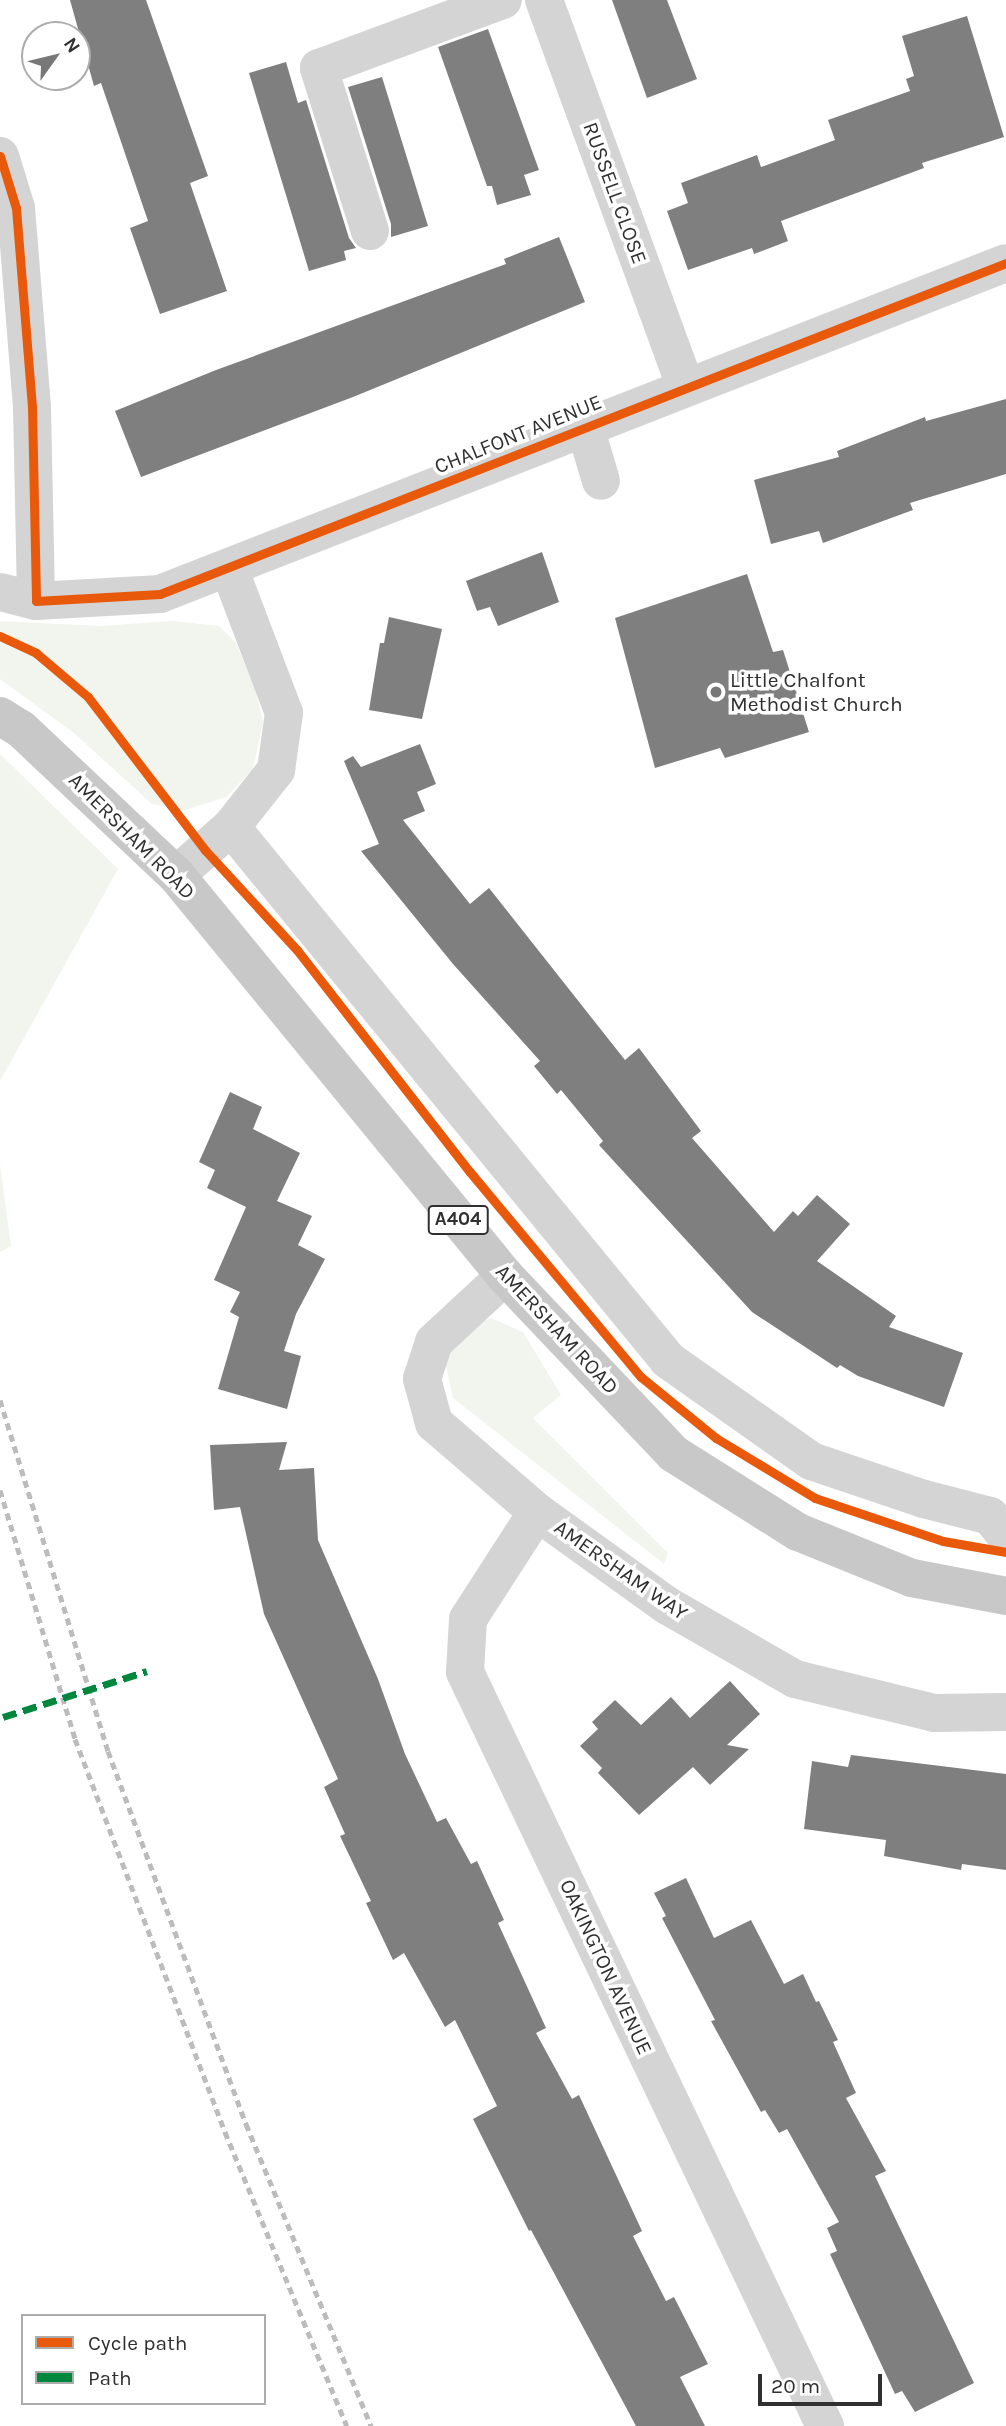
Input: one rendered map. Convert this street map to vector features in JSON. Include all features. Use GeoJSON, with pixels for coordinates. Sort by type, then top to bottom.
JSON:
{"type":"FeatureCollection","features":[{"type":"Feature","properties":{"kind":"main road","name":"AMERSHAM ROAD"},"geometry":{"type":"LineString","coordinates":[[0,716],[21,729],[176,875],[505,1276],[674,1454],[798,1532],[912,1578],[1006,1596]]}},
{"type":"Feature","properties":{"kind":"street"},"geometry":{"type":"LineString","coordinates":[[370,231],[319,68],[503,0]]}},
{"type":"Feature","properties":{"kind":"street","name":"RUSSELL CLOSE"},"geometry":{"type":"LineString","coordinates":[[544,0],[686,387]]}},
{"type":"Feature","properties":{"kind":"street"},"geometry":{"type":"LineString","coordinates":[[0,156],[16,208],[32,407],[18,596]]}},
{"type":"Feature","properties":{"kind":"street","name":"CHALFONT AVENUE"},"geometry":{"type":"LineString","coordinates":[[18,596],[160,594],[1006,263]]}},
{"type":"Feature","properties":{"kind":"street"},"geometry":{"type":"LineString","coordinates":[[585,427],[601,481]]}},
{"type":"Feature","properties":{"kind":"street"},"geometry":{"type":"LineString","coordinates":[[176,875],[230,827],[276,770],[285,713],[229,568]]}},
{"type":"Feature","properties":{"kind":"street"},"geometry":{"type":"LineString","coordinates":[[230,827],[667,1360],[811,1461],[924,1499],[990,1516],[1006,1536]]}},
{"type":"Feature","properties":{"kind":"street","name":"AMERSHAM WAY"},"geometry":{"type":"LineString","coordinates":[[505,1276],[434,1342],[422,1379],[434,1423],[537,1511],[668,1606],[795,1679],[935,1713],[1006,1712]]}},
{"type":"Feature","properties":{"kind":"street","name":"OAKINGTON AVENUE"},"geometry":{"type":"LineString","coordinates":[[537,1511],[468,1619],[466,1672],[825,2426]]}},
{"type":"Feature","properties":{"kind":"shaded area"},"geometry":{"type":"Polygon","coordinates":[[[0,621],[101,626],[172,621],[219,626],[236,643],[255,688],[263,722],[253,769],[226,797],[185,810],[152,804],[74,733],[0,679],[0,621]]]}},
{"type":"Feature","properties":{"kind":"shaded area"},"geometry":{"type":"Polygon","coordinates":[[[0,754],[118,869],[0,1081],[0,754]]]}},
{"type":"Feature","properties":{"kind":"shaded area"},"geometry":{"type":"Polygon","coordinates":[[[0,1164],[11,1246],[0,1252],[0,1164]]]}},
{"type":"Feature","properties":{"kind":"shaded area"},"geometry":{"type":"Polygon","coordinates":[[[491,1318],[523,1332],[561,1395],[533,1418],[668,1553],[664,1564],[453,1398],[445,1361],[454,1335],[491,1318]]]}},
{"type":"Feature","properties":{"kind":"building"},"geometry":{"type":"Polygon","coordinates":[[[70,0],[146,0],[208,176],[190,183],[227,291],[160,314],[130,228],[148,221],[101,83],[94,86],[91,75],[91,21],[76,21],[70,0]]]}},
{"type":"Feature","properties":{"kind":"building"},"geometry":{"type":"Polygon","coordinates":[[[612,0],[667,0],[697,79],[647,98],[612,0]]]}},
{"type":"Feature","properties":{"kind":"building"},"geometry":{"type":"Polygon","coordinates":[[[967,16],[1004,137],[922,163],[924,168],[781,221],[788,241],[754,254],[752,248],[688,270],[667,211],[688,203],[681,183],[757,155],[761,167],[835,140],[828,120],[910,91],[906,79],[914,76],[902,36],[967,16]]]}},
{"type":"Feature","properties":{"kind":"building"},"geometry":{"type":"Polygon","coordinates":[[[488,29],[539,170],[524,175],[531,195],[497,205],[492,186],[487,186],[438,47],[488,29]]]}},
{"type":"Feature","properties":{"kind":"building"},"geometry":{"type":"Polygon","coordinates":[[[286,62],[298,103],[306,100],[349,238],[356,248],[344,251],[346,260],[309,271],[249,73],[286,62]]]}},
{"type":"Feature","properties":{"kind":"building"},"geometry":{"type":"Polygon","coordinates":[[[382,77],[428,226],[391,237],[391,224],[348,87],[382,77]]]}},
{"type":"Feature","properties":{"kind":"building"},"geometry":{"type":"Polygon","coordinates":[[[559,237],[585,302],[353,397],[141,477],[115,411],[216,370],[506,264],[504,259],[559,237]]]}},
{"type":"Feature","properties":{"kind":"building"},"geometry":{"type":"Polygon","coordinates":[[[1006,399],[1006,474],[910,503],[913,510],[823,543],[819,531],[771,544],[754,480],[839,457],[837,451],[925,417],[926,421],[1006,399]]]}},
{"type":"Feature","properties":{"kind":"building"},"geometry":{"type":"Polygon","coordinates":[[[542,552],[559,602],[498,626],[490,607],[477,611],[466,581],[542,552]]]}},
{"type":"Feature","properties":{"kind":"building","name":"Little Chalfont Methodist Church"},"geometry":{"type":"Polygon","coordinates":[[[747,574],[773,652],[783,650],[809,732],[725,758],[720,748],[655,768],[615,618],[747,574]]]}},
{"type":"Feature","properties":{"kind":"building"},"geometry":{"type":"Polygon","coordinates":[[[389,617],[442,629],[422,719],[369,710],[380,643],[384,643],[389,617]]]}},
{"type":"Feature","properties":{"kind":"building"},"geometry":{"type":"Polygon","coordinates":[[[420,744],[436,784],[417,792],[425,811],[403,820],[470,904],[489,888],[625,1060],[639,1048],[701,1131],[692,1138],[774,1232],[793,1211],[798,1216],[817,1195],[850,1224],[817,1261],[896,1316],[889,1327],[963,1353],[944,1407],[858,1376],[840,1365],[837,1368],[752,1312],[599,1145],[603,1141],[561,1090],[557,1094],[534,1066],[540,1061],[453,964],[361,851],[379,844],[344,761],[353,756],[361,767],[420,744]]]}},
{"type":"Feature","properties":{"kind":"building"},"geometry":{"type":"Polygon","coordinates":[[[230,1092],[262,1107],[253,1129],[300,1153],[277,1201],[312,1216],[298,1245],[325,1259],[296,1314],[284,1351],[301,1356],[287,1409],[218,1389],[239,1317],[230,1312],[240,1292],[214,1280],[246,1207],[207,1188],[215,1170],[199,1162],[230,1092]]]}},
{"type":"Feature","properties":{"kind":"building"},"geometry":{"type":"Polygon","coordinates":[[[287,1442],[279,1470],[314,1468],[318,1540],[378,1679],[405,1754],[437,1822],[446,1818],[471,1864],[477,1861],[504,1920],[498,1923],[546,2028],[536,2033],[572,2099],[579,2095],[642,2231],[633,2236],[666,2301],[674,2297],[708,2364],[680,2377],[705,2426],[636,2426],[531,2230],[529,2231],[473,2119],[497,2106],[455,2020],[445,2027],[404,1953],[393,1960],[366,1903],[371,1901],[340,1836],[345,1834],[324,1787],[338,1779],[264,1614],[240,1507],[214,1510],[210,1445],[287,1442]]]}},
{"type":"Feature","properties":{"kind":"building"},"geometry":{"type":"Polygon","coordinates":[[[730,1681],[760,1714],[727,1745],[749,1749],[710,1785],[693,1767],[639,1815],[598,1773],[602,1768],[580,1746],[598,1729],[592,1722],[615,1700],[641,1725],[671,1697],[690,1718],[730,1681]]]}},
{"type":"Feature","properties":{"kind":"building"},"geometry":{"type":"Polygon","coordinates":[[[851,1755],[1006,1774],[1006,1870],[962,1864],[961,1870],[884,1856],[886,1840],[804,1829],[812,1761],[848,1767],[851,1755]]]}},
{"type":"Feature","properties":{"kind":"building"},"geometry":{"type":"Polygon","coordinates":[[[686,1878],[714,1938],[751,1920],[784,1984],[803,1974],[816,2002],[819,2001],[838,2040],[833,2042],[856,2093],[846,2098],[886,2171],[875,2176],[974,2383],[915,2412],[902,2391],[895,2394],[830,2254],[837,2251],[827,2228],[839,2222],[787,2129],[779,2133],[765,2110],[761,2112],[711,2021],[715,2020],[662,1918],[666,1916],[654,1893],[686,1878]]]}},
{"type":"Feature","properties":{"kind":"railway"},"geometry":{"type":"LineString","coordinates":[[0,1400],[108,1751],[246,2124],[371,2426]]}},
{"type":"Feature","properties":{"kind":"railway"},"geometry":{"type":"LineString","coordinates":[[0,1490],[75,1739],[225,2132],[347,2426]]}},
{"type":"Feature","properties":{"kind":"marked path"},"geometry":{"type":"LineString","coordinates":[[3,1717],[147,1671]]}},
{"type":"Feature","properties":{"kind":"cycle path"},"geometry":{"type":"LineString","coordinates":[[0,156],[16,208],[32,407],[36,601],[160,594],[1006,263]]}},
{"type":"Feature","properties":{"kind":"cycle path"},"geometry":{"type":"LineString","coordinates":[[0,636],[36,653],[88,697],[205,850],[297,950],[470,1172],[641,1377],[716,1438],[815,1498],[943,1541],[1006,1552]]}},
{"type":"Feature","properties":{"kind":"place","name":"Little Chalfont Methodist Church"},"geometry":{"type":"Point","coordinates":[716,692]}}]}
